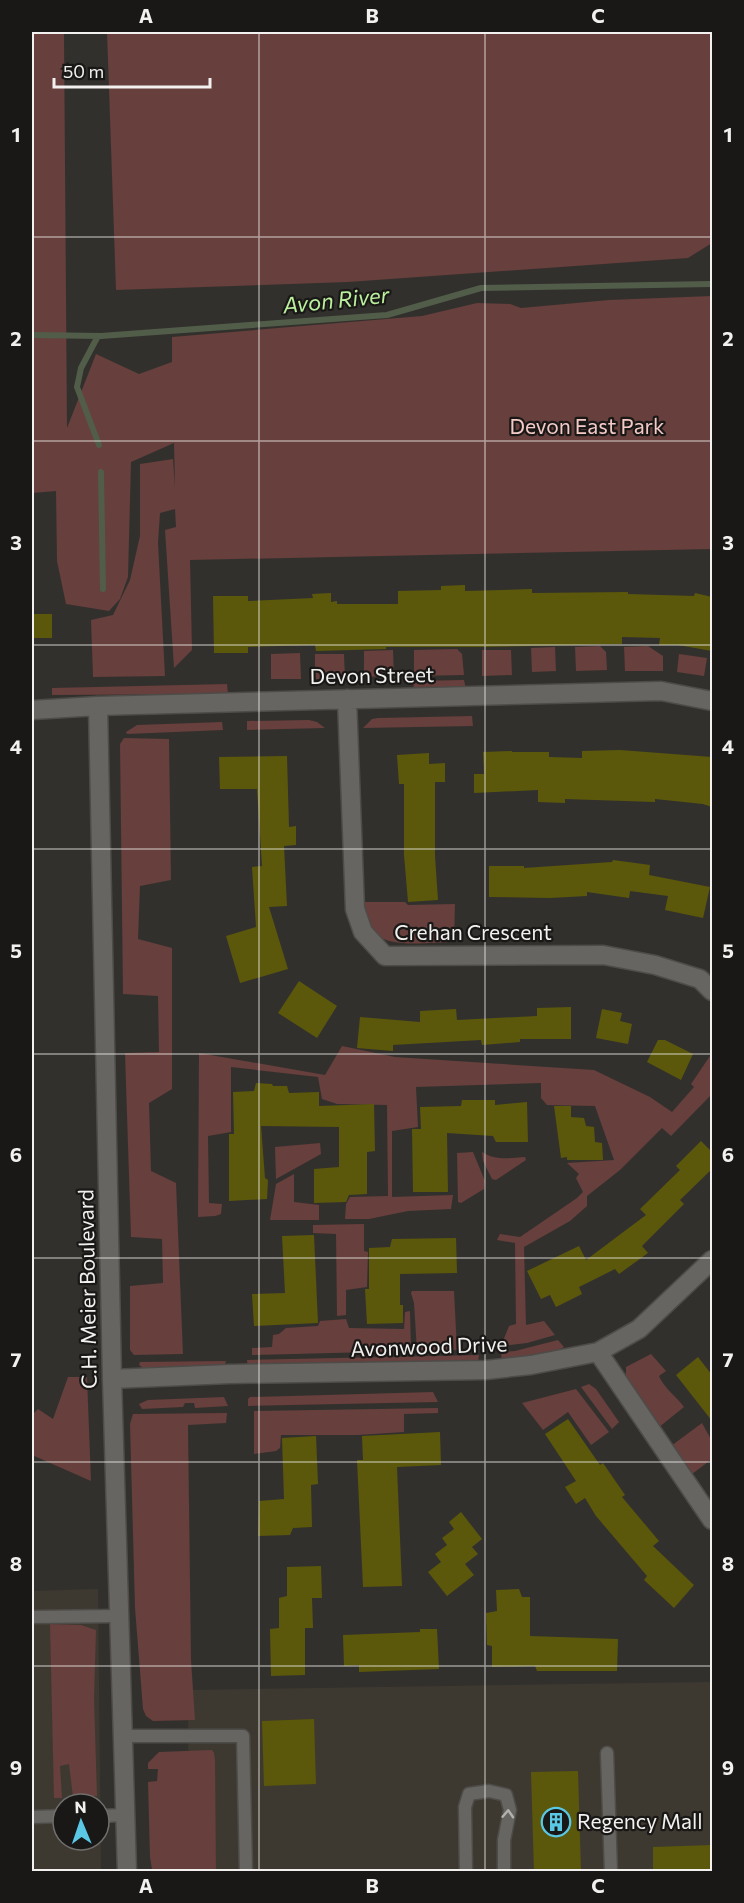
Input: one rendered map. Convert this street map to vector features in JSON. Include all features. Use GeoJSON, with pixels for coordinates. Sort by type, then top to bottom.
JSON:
{"type":"FeatureCollection","features":[{"type":"Feature","properties":{"kind":"street","name":"Devon Street"},"geometry":{"type":"LineString","coordinates":[[32,710],[98,706],[661,691],[712,700]]}},
{"type":"Feature","properties":{"kind":"street","name":"Crehan Crescent"},"geometry":{"type":"LineString","coordinates":[[348,699],[355,909],[363,932],[385,956],[603,955],[655,965],[700,979],[712,991]]}},
{"type":"Feature","properties":{"kind":"street","name":"C.H. Meier Boulevard"},"geometry":{"type":"LineString","coordinates":[[98,706],[112,1379],[127,1872]]}},
{"type":"Feature","properties":{"kind":"street","name":"Avonwood Drive"},"geometry":{"type":"LineString","coordinates":[[112,1379],[230,1374],[486,1370],[531,1365],[598,1352],[639,1329],[712,1260]]}},
{"type":"Feature","properties":{"kind":"street"},"geometry":{"type":"LineString","coordinates":[[598,1352],[712,1520]]}},
{"type":"Feature","properties":{"kind":"lane"},"geometry":{"type":"LineString","coordinates":[[32,1617],[120,1616]]}},
{"type":"Feature","properties":{"kind":"lane"},"geometry":{"type":"LineString","coordinates":[[123,1736],[243,1736],[246,1872]]}},
{"type":"Feature","properties":{"kind":"lane"},"geometry":{"type":"LineString","coordinates":[[607,1753],[611,1872]]}},
{"type":"Feature","properties":{"kind":"lane"},"geometry":{"type":"LineString","coordinates":[[466,1872],[465,1807],[469,1794],[489,1791],[506,1795],[510,1810],[504,1840],[504,1872]]}},
{"type":"Feature","properties":{"kind":"lane"},"geometry":{"type":"LineString","coordinates":[[111,1816],[125,1815]]}},
{"type":"Feature","properties":{"kind":"lane"},"geometry":{"type":"LineString","coordinates":[[32,1816],[51,1816]]}},
{"type":"Feature","properties":{"kind":"shaded area"},"geometry":{"type":"Polygon","coordinates":[[[98,1589],[100,1792],[51,1792],[51,1852],[101,1852],[101,1871],[32,1871],[32,1591],[98,1589]]]}},
{"type":"Feature","properties":{"kind":"shaded area"},"geometry":{"type":"Polygon","coordinates":[[[712,1682],[712,1871],[189,1871],[188,1690],[712,1682]]]}},
{"type":"Feature","properties":{"kind":"green space","name":"Devon East Park"},"geometry":{"type":"Polygon","coordinates":[[[32,32],[64,32],[67,428],[96,354],[139,374],[172,362],[172,337],[422,316],[477,303],[510,304],[521,308],[609,300],[712,296],[712,549],[190,560],[192,650],[174,668],[165,530],[176,527],[175,509],[160,513],[158,543],[165,676],[93,677],[91,620],[113,615],[130,580],[140,536],[140,464],[173,459],[175,488],[174,443],[131,462],[128,577],[120,599],[109,611],[66,604],[57,561],[56,491],[32,493],[32,32]]]}},
{"type":"Feature","properties":{"kind":"green space"},"geometry":{"type":"Polygon","coordinates":[[[107,32],[712,32],[712,243],[688,258],[348,282],[116,290],[107,32]]]}},
{"type":"Feature","properties":{"kind":"green space"},"geometry":{"type":"Polygon","coordinates":[[[600,646],[606,652],[607,670],[576,671],[575,647],[600,646]]]}},
{"type":"Feature","properties":{"kind":"green space"},"geometry":{"type":"Polygon","coordinates":[[[648,646],[663,656],[663,671],[625,671],[624,647],[648,646]]]}},
{"type":"Feature","properties":{"kind":"green space"},"geometry":{"type":"Polygon","coordinates":[[[555,647],[556,671],[532,672],[531,648],[555,647]]]}},
{"type":"Feature","properties":{"kind":"green space"},"geometry":{"type":"Polygon","coordinates":[[[457,649],[462,654],[464,675],[414,676],[414,650],[457,649]]]}},
{"type":"Feature","properties":{"kind":"green space"},"geometry":{"type":"Polygon","coordinates":[[[393,650],[394,676],[364,677],[364,651],[393,650]]]}},
{"type":"Feature","properties":{"kind":"green space"},"geometry":{"type":"Polygon","coordinates":[[[482,650],[511,650],[512,675],[482,676],[482,650]]]}},
{"type":"Feature","properties":{"kind":"green space"},"geometry":{"type":"Polygon","coordinates":[[[300,653],[301,679],[271,679],[271,654],[300,653]]]}},
{"type":"Feature","properties":{"kind":"green space"},"geometry":{"type":"Polygon","coordinates":[[[315,654],[344,654],[345,679],[315,679],[315,654]]]}},
{"type":"Feature","properties":{"kind":"green space"},"geometry":{"type":"Polygon","coordinates":[[[679,654],[707,658],[704,676],[677,672],[679,654]]]}},
{"type":"Feature","properties":{"kind":"green space"},"geometry":{"type":"Polygon","coordinates":[[[464,680],[466,689],[414,690],[413,681],[464,680]]]}},
{"type":"Feature","properties":{"kind":"green space"},"geometry":{"type":"Polygon","coordinates":[[[227,684],[228,694],[52,695],[52,688],[227,684]]]}},
{"type":"Feature","properties":{"kind":"green space"},"geometry":{"type":"Polygon","coordinates":[[[472,716],[473,726],[363,728],[372,719],[378,718],[472,716]]]}},
{"type":"Feature","properties":{"kind":"green space"},"geometry":{"type":"Polygon","coordinates":[[[309,720],[325,728],[247,730],[247,721],[309,720]]]}},
{"type":"Feature","properties":{"kind":"green space"},"geometry":{"type":"Polygon","coordinates":[[[222,722],[223,730],[127,734],[126,732],[137,725],[222,722]]]}},
{"type":"Feature","properties":{"kind":"green space"},"geometry":{"type":"Polygon","coordinates":[[[124,738],[169,739],[171,880],[140,886],[138,939],[172,948],[172,1089],[149,1103],[151,1171],[176,1183],[183,1354],[134,1355],[130,1350],[130,1286],[163,1283],[162,1239],[131,1237],[125,1053],[159,1052],[158,996],[123,994],[120,744],[124,738]]]}},
{"type":"Feature","properties":{"kind":"green space"},"geometry":{"type":"Polygon","coordinates":[[[363,902],[405,902],[408,905],[455,904],[454,942],[409,944],[387,940],[370,930],[363,902]]]}},
{"type":"Feature","properties":{"kind":"green space"},"geometry":{"type":"Polygon","coordinates":[[[342,1046],[395,1057],[594,1070],[650,1097],[672,1112],[694,1087],[691,1084],[712,1053],[712,1094],[671,1136],[662,1128],[620,1170],[587,1196],[587,1206],[570,1221],[524,1247],[526,1325],[544,1321],[555,1335],[527,1343],[501,1346],[509,1326],[516,1324],[515,1243],[497,1240],[500,1234],[520,1237],[583,1192],[576,1178],[579,1174],[567,1163],[614,1160],[595,1106],[547,1105],[541,1098],[541,1083],[416,1087],[418,1127],[392,1131],[392,1197],[453,1195],[451,1209],[408,1211],[369,1219],[345,1219],[346,1204],[350,1197],[388,1196],[387,1105],[337,1104],[322,1099],[318,1077],[231,1067],[231,1132],[208,1136],[209,1203],[222,1204],[221,1214],[198,1217],[199,1053],[325,1075],[342,1046]]]}},
{"type":"Feature","properties":{"kind":"green space"},"geometry":{"type":"Polygon","coordinates":[[[320,1143],[321,1154],[276,1179],[275,1147],[320,1143]]]}},
{"type":"Feature","properties":{"kind":"green space"},"geometry":{"type":"Polygon","coordinates":[[[473,1152],[485,1181],[484,1189],[461,1203],[458,1202],[457,1153],[473,1152]]]}},
{"type":"Feature","properties":{"kind":"green space"},"geometry":{"type":"Polygon","coordinates":[[[482,1152],[498,1158],[525,1157],[526,1160],[496,1180],[492,1179],[483,1161],[482,1152]]]}},
{"type":"Feature","properties":{"kind":"green space"},"geometry":{"type":"Polygon","coordinates":[[[294,1174],[294,1202],[319,1205],[319,1220],[270,1220],[276,1184],[294,1174]]]}},
{"type":"Feature","properties":{"kind":"green space"},"geometry":{"type":"Polygon","coordinates":[[[364,1224],[364,1251],[368,1252],[367,1287],[346,1290],[346,1315],[337,1316],[336,1234],[313,1233],[313,1225],[364,1224]]]}},
{"type":"Feature","properties":{"kind":"green space"},"geometry":{"type":"Polygon","coordinates":[[[412,1291],[454,1291],[457,1350],[417,1351],[412,1291]]]}},
{"type":"Feature","properties":{"kind":"green space"},"geometry":{"type":"Polygon","coordinates":[[[410,1311],[411,1351],[252,1355],[252,1348],[272,1347],[273,1335],[279,1334],[286,1328],[318,1326],[320,1321],[346,1319],[349,1328],[404,1329],[405,1312],[410,1311]]]}},
{"type":"Feature","properties":{"kind":"green space"},"geometry":{"type":"Polygon","coordinates":[[[558,1340],[564,1347],[557,1351],[502,1362],[501,1352],[515,1351],[558,1340]]]}},
{"type":"Feature","properties":{"kind":"green space"},"geometry":{"type":"Polygon","coordinates":[[[651,1354],[666,1371],[659,1376],[661,1380],[684,1407],[658,1428],[626,1385],[626,1367],[651,1354]]]}},
{"type":"Feature","properties":{"kind":"green space"},"geometry":{"type":"Polygon","coordinates":[[[479,1355],[478,1364],[248,1369],[247,1360],[479,1355]]]}},
{"type":"Feature","properties":{"kind":"green space"},"geometry":{"type":"Polygon","coordinates":[[[226,1361],[223,1370],[147,1371],[139,1365],[140,1362],[226,1361]]]}},
{"type":"Feature","properties":{"kind":"green space"},"geometry":{"type":"Polygon","coordinates":[[[68,1377],[87,1377],[91,1481],[32,1455],[32,1415],[38,1409],[53,1419],[68,1377]]]}},
{"type":"Feature","properties":{"kind":"green space"},"geometry":{"type":"Polygon","coordinates":[[[589,1384],[596,1389],[619,1422],[612,1429],[581,1387],[589,1384]]]}},
{"type":"Feature","properties":{"kind":"green space"},"geometry":{"type":"Polygon","coordinates":[[[576,1389],[609,1432],[591,1445],[568,1412],[543,1430],[522,1403],[576,1389]]]}},
{"type":"Feature","properties":{"kind":"green space"},"geometry":{"type":"Polygon","coordinates":[[[433,1392],[438,1402],[248,1406],[250,1397],[433,1392]]]}},
{"type":"Feature","properties":{"kind":"green space"},"geometry":{"type":"Polygon","coordinates":[[[224,1397],[228,1406],[195,1408],[194,1403],[185,1403],[183,1407],[142,1409],[139,1404],[148,1400],[224,1397]]]}},
{"type":"Feature","properties":{"kind":"green space"},"geometry":{"type":"Polygon","coordinates":[[[438,1408],[438,1413],[404,1414],[404,1432],[358,1435],[281,1435],[280,1448],[276,1451],[254,1454],[254,1411],[438,1408]]]}},
{"type":"Feature","properties":{"kind":"green space"},"geometry":{"type":"Polygon","coordinates":[[[227,1413],[226,1423],[188,1425],[191,1660],[195,1720],[153,1721],[146,1716],[143,1709],[135,1608],[130,1424],[133,1414],[227,1413]]]}},
{"type":"Feature","properties":{"kind":"green space"},"geometry":{"type":"Polygon","coordinates":[[[702,1423],[712,1441],[712,1459],[692,1474],[671,1446],[702,1423]]]}},
{"type":"Feature","properties":{"kind":"green space"},"geometry":{"type":"Polygon","coordinates":[[[50,1624],[81,1625],[96,1630],[94,1698],[97,1792],[72,1792],[69,1764],[60,1766],[62,1792],[54,1792],[50,1624]]]}},
{"type":"Feature","properties":{"kind":"green space"},"geometry":{"type":"Polygon","coordinates":[[[212,1750],[215,1760],[216,1871],[157,1871],[152,1869],[148,1782],[157,1781],[158,1769],[148,1769],[148,1763],[159,1752],[212,1750]]]}},
{"type":"Feature","properties":{"kind":"building"},"geometry":{"type":"Polygon","coordinates":[[[465,585],[465,591],[532,589],[532,593],[628,592],[628,594],[694,596],[695,593],[712,597],[712,651],[678,645],[659,645],[660,638],[622,637],[622,644],[386,647],[386,649],[316,651],[315,645],[248,647],[248,653],[214,653],[213,596],[248,596],[248,601],[313,598],[312,594],[331,593],[331,602],[337,601],[337,604],[398,604],[398,591],[441,590],[441,586],[465,585]]]}},
{"type":"Feature","properties":{"kind":"building"},"geometry":{"type":"Polygon","coordinates":[[[32,614],[52,614],[52,638],[32,638],[32,614]]]}},
{"type":"Feature","properties":{"kind":"building"},"geometry":{"type":"Polygon","coordinates":[[[620,750],[712,757],[712,807],[655,799],[655,802],[565,799],[565,803],[538,802],[538,790],[474,793],[474,774],[484,774],[483,752],[549,752],[549,757],[582,758],[582,751],[620,750]]]}},
{"type":"Feature","properties":{"kind":"building"},"geometry":{"type":"Polygon","coordinates":[[[429,753],[429,764],[445,763],[445,782],[435,782],[435,856],[438,900],[408,902],[404,855],[404,784],[399,784],[397,755],[429,753]]]}},
{"type":"Feature","properties":{"kind":"building"},"geometry":{"type":"Polygon","coordinates":[[[287,756],[289,827],[296,826],[296,845],[284,846],[287,906],[269,907],[288,969],[240,983],[226,936],[256,927],[252,867],[262,866],[257,789],[220,789],[219,757],[287,756]]]}},
{"type":"Feature","properties":{"kind":"building"},"geometry":{"type":"Polygon","coordinates":[[[613,860],[650,865],[649,875],[710,887],[703,918],[665,910],[668,896],[630,891],[629,898],[587,892],[587,896],[550,898],[489,897],[489,866],[524,866],[524,868],[612,862],[613,860]]]}},
{"type":"Feature","properties":{"kind":"building"},"geometry":{"type":"Polygon","coordinates":[[[299,981],[337,1006],[317,1038],[278,1013],[299,981]]]}},
{"type":"Feature","properties":{"kind":"building"},"geometry":{"type":"Polygon","coordinates":[[[571,1007],[571,1039],[520,1039],[520,1042],[482,1045],[481,1040],[393,1045],[393,1051],[357,1048],[360,1017],[420,1022],[420,1011],[456,1009],[457,1020],[537,1016],[537,1008],[571,1007]]]}},
{"type":"Feature","properties":{"kind":"building"},"geometry":{"type":"Polygon","coordinates":[[[602,1009],[622,1013],[620,1021],[632,1024],[628,1044],[596,1038],[602,1009]]]}},
{"type":"Feature","properties":{"kind":"building"},"geometry":{"type":"Polygon","coordinates":[[[658,1040],[665,1040],[693,1054],[681,1080],[647,1062],[658,1040]]]}},
{"type":"Feature","properties":{"kind":"building"},"geometry":{"type":"Polygon","coordinates":[[[256,1083],[287,1086],[289,1093],[319,1092],[319,1106],[374,1104],[375,1151],[367,1152],[367,1194],[349,1195],[346,1202],[314,1203],[314,1169],[339,1167],[339,1127],[261,1126],[265,1178],[268,1180],[267,1199],[229,1201],[229,1134],[234,1134],[233,1092],[254,1091],[256,1083]]]}},
{"type":"Feature","properties":{"kind":"building"},"geometry":{"type":"Polygon","coordinates":[[[462,1100],[495,1100],[495,1105],[527,1102],[528,1142],[496,1142],[493,1136],[447,1133],[448,1192],[413,1192],[412,1129],[421,1129],[420,1107],[461,1106],[462,1100]]]}},
{"type":"Feature","properties":{"kind":"building"},"geometry":{"type":"Polygon","coordinates":[[[554,1106],[571,1106],[571,1117],[584,1118],[586,1126],[594,1127],[595,1142],[602,1143],[603,1160],[561,1158],[554,1106]]]}},
{"type":"Feature","properties":{"kind":"building"},"geometry":{"type":"Polygon","coordinates":[[[701,1141],[712,1152],[712,1169],[680,1200],[684,1204],[642,1246],[648,1253],[619,1274],[615,1269],[579,1287],[582,1294],[556,1307],[550,1295],[541,1299],[527,1271],[579,1246],[586,1260],[646,1215],[640,1209],[680,1170],[676,1166],[701,1141]]]}},
{"type":"Feature","properties":{"kind":"building"},"geometry":{"type":"Polygon","coordinates":[[[314,1235],[318,1323],[254,1326],[252,1294],[285,1293],[282,1236],[314,1235]]]}},
{"type":"Feature","properties":{"kind":"building"},"geometry":{"type":"Polygon","coordinates":[[[456,1238],[457,1273],[400,1274],[400,1305],[403,1305],[403,1323],[367,1324],[365,1289],[369,1289],[369,1248],[390,1247],[392,1239],[456,1238]]]}},
{"type":"Feature","properties":{"kind":"building"},"geometry":{"type":"Polygon","coordinates":[[[698,1357],[712,1375],[712,1421],[676,1375],[698,1357]]]}},
{"type":"Feature","properties":{"kind":"building"},"geometry":{"type":"Polygon","coordinates":[[[568,1419],[600,1465],[603,1463],[625,1495],[622,1497],[659,1541],[653,1546],[694,1585],[674,1608],[644,1580],[647,1576],[596,1516],[585,1498],[576,1504],[565,1487],[576,1481],[545,1434],[568,1419]]]}},
{"type":"Feature","properties":{"kind":"building"},"geometry":{"type":"Polygon","coordinates":[[[440,1432],[441,1465],[397,1467],[402,1586],[363,1587],[357,1460],[363,1460],[362,1436],[440,1432]]]}},
{"type":"Feature","properties":{"kind":"building"},"geometry":{"type":"Polygon","coordinates":[[[316,1436],[318,1484],[311,1485],[312,1527],[293,1528],[290,1535],[258,1536],[259,1501],[284,1499],[282,1438],[316,1436]]]}},
{"type":"Feature","properties":{"kind":"building"},"geometry":{"type":"Polygon","coordinates":[[[461,1512],[482,1539],[472,1547],[478,1554],[465,1564],[474,1575],[447,1596],[428,1572],[441,1562],[435,1554],[447,1545],[442,1538],[454,1529],[449,1522],[461,1512]]]}},
{"type":"Feature","properties":{"kind":"building"},"geometry":{"type":"Polygon","coordinates":[[[321,1566],[322,1598],[312,1598],[313,1628],[305,1628],[305,1675],[271,1676],[270,1629],[279,1628],[279,1598],[287,1596],[287,1567],[321,1566]]]}},
{"type":"Feature","properties":{"kind":"building"},"geometry":{"type":"Polygon","coordinates":[[[519,1589],[522,1597],[530,1597],[530,1636],[618,1639],[617,1671],[537,1671],[535,1666],[492,1667],[492,1646],[487,1645],[486,1613],[497,1611],[496,1590],[519,1589]]]}},
{"type":"Feature","properties":{"kind":"building"},"geometry":{"type":"Polygon","coordinates":[[[420,1629],[437,1629],[439,1669],[359,1672],[359,1665],[344,1666],[343,1635],[420,1632],[420,1629]]]}},
{"type":"Feature","properties":{"kind":"building"},"geometry":{"type":"Polygon","coordinates":[[[314,1719],[316,1784],[264,1786],[262,1721],[314,1719]]]}},
{"type":"Feature","properties":{"kind":"building","name":"Regency Mall"},"geometry":{"type":"Polygon","coordinates":[[[578,1771],[581,1872],[534,1872],[531,1772],[578,1771]]]}},
{"type":"Feature","properties":{"kind":"building"},"geometry":{"type":"Polygon","coordinates":[[[712,1845],[712,1872],[653,1872],[653,1847],[712,1845]]]}},
{"type":"Feature","properties":{"kind":"waterway","name":"Avon River"},"geometry":{"type":"LineString","coordinates":[[32,335],[101,336],[387,315],[481,288],[712,284]]}},
{"type":"Feature","properties":{"kind":"waterway"},"geometry":{"type":"LineString","coordinates":[[98,336],[81,368],[77,387],[99,445]]}},
{"type":"Feature","properties":{"kind":"waterway"},"geometry":{"type":"LineString","coordinates":[[101,472],[103,589]]}},
{"type":"Feature","properties":{"kind":"place","name":"Regency Mall"},"geometry":{"type":"Point","coordinates":[556,1822]}}]}
